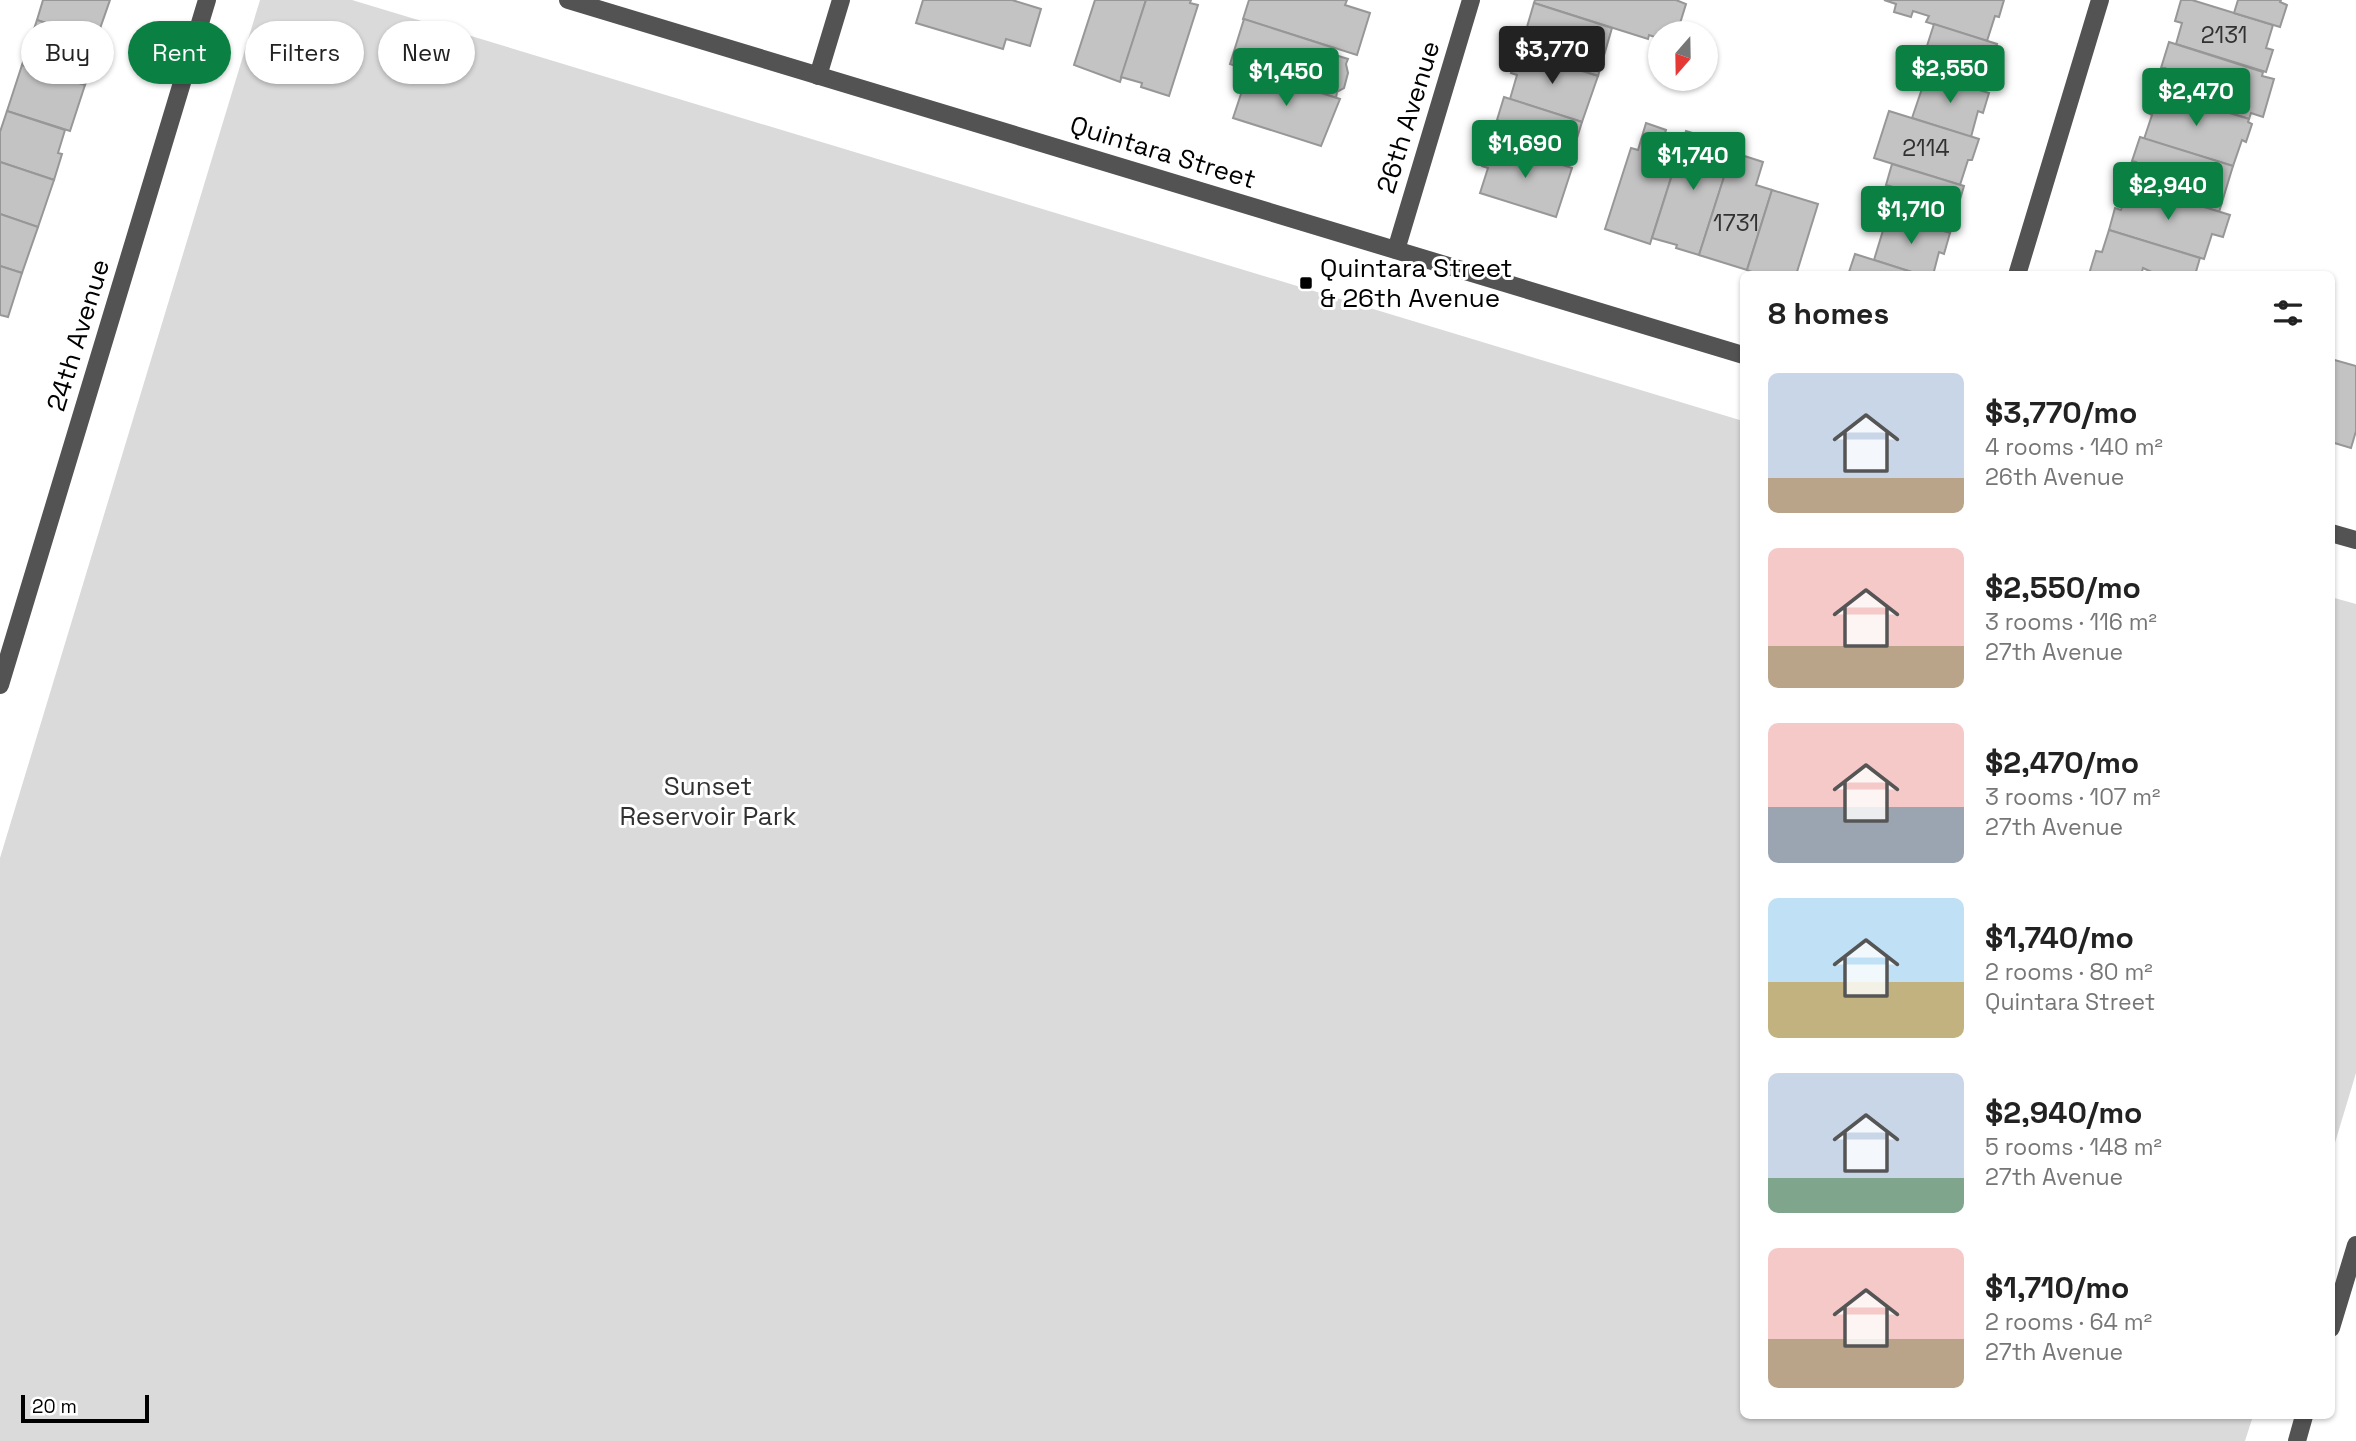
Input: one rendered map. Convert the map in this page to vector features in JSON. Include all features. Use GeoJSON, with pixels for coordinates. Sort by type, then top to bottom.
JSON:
{"type":"FeatureCollection","features":[{"type":"Feature","properties":{"kind":"street","name":"24th Avenue"},"geometry":{"type":"LineString","coordinates":[[0,685],[207,0]]}},
{"type":"Feature","properties":{"kind":"street","name":"Quintara Street"},"geometry":{"type":"LineString","coordinates":[[568,0],[1740,354]]}},
{"type":"Feature","properties":{"kind":"street"},"geometry":{"type":"LineString","coordinates":[[818,76],[841,0]]}},
{"type":"Feature","properties":{"kind":"street","name":"26th Avenue"},"geometry":{"type":"LineString","coordinates":[[1395,250],[1471,0]]}},
{"type":"Feature","properties":{"kind":"street"},"geometry":{"type":"LineString","coordinates":[[2018,271],[2100,0]]}},
{"type":"Feature","properties":{"kind":"street"},"geometry":{"type":"LineString","coordinates":[[2335,534],[2356,540]]}},
{"type":"Feature","properties":{"kind":"street"},"geometry":{"type":"LineString","coordinates":[[2335,1315],[2356,1245]]}},
{"type":"Feature","properties":{"kind":"street"},"geometry":{"type":"LineString","coordinates":[[2297,1441],[2303,1419]]}},
{"type":"Feature","properties":{"kind":"green space","name":"Sunset Reservoir Park"},"geometry":{"type":"Polygon","coordinates":[[[260,0],[352,0],[421,21],[378,21],[378,84],[475,84],[475,37],[1740,420],[1740,1419],[2252,1419],[2245,1441],[0,1441],[0,858],[245,50],[245,84],[364,84],[364,21],[254,21],[260,0]]]}},
{"type":"Feature","properties":{"kind":"green space"},"geometry":{"type":"Polygon","coordinates":[[[2335,598],[2356,604],[2356,1073],[2335,1143],[2335,598]]]}},
{"type":"Feature","properties":{"kind":"building"},"geometry":{"type":"Polygon","coordinates":[[[43,0],[110,0],[103,21],[37,20],[43,0]]]}},
{"type":"Feature","properties":{"kind":"building"},"geometry":{"type":"Polygon","coordinates":[[[923,0],[1012,0],[1041,9],[1030,46],[1006,39],[1003,49],[916,23],[923,0]]]}},
{"type":"Feature","properties":{"kind":"building"},"geometry":{"type":"Polygon","coordinates":[[[1095,0],[1146,0],[1120,82],[1074,65],[1095,0]]]}},
{"type":"Feature","properties":{"kind":"building"},"geometry":{"type":"Polygon","coordinates":[[[1146,0],[1191,0],[1190,3],[1198,5],[1169,96],[1141,87],[1142,83],[1121,77],[1146,0]]]}},
{"type":"Feature","properties":{"kind":"building"},"geometry":{"type":"Polygon","coordinates":[[[1249,0],[1347,0],[1345,5],[1370,13],[1357,55],[1243,19],[1249,0]]]}},
{"type":"Feature","properties":{"kind":"building"},"geometry":{"type":"Polygon","coordinates":[[[1535,0],[1676,0],[1686,4],[1681,21],[1648,21],[1648,39],[1534,3],[1535,0]]]}},
{"type":"Feature","properties":{"kind":"building"},"geometry":{"type":"Polygon","coordinates":[[[1884,0],[2004,0],[1999,17],[1995,16],[1987,41],[1926,22],[1929,16],[1913,11],[1911,17],[1894,12],[1896,4],[1884,0]]]}},
{"type":"Feature","properties":{"kind":"building"},"geometry":{"type":"Polygon","coordinates":[[[2181,0],[2192,0],[2273,25],[2266,48],[2273,50],[2266,72],[2176,44],[2182,23],[2175,21],[2181,0]]]}},
{"type":"Feature","properties":{"kind":"building"},"geometry":{"type":"Polygon","coordinates":[[[2238,0],[2281,0],[2280,2],[2287,5],[2280,27],[2234,13],[2238,0]]]}},
{"type":"Feature","properties":{"kind":"building"},"geometry":{"type":"Polygon","coordinates":[[[1534,3],[1612,28],[1598,76],[1525,53],[1532,29],[1527,27],[1534,3]]]}},
{"type":"Feature","properties":{"kind":"building"},"geometry":{"type":"Polygon","coordinates":[[[1244,19],[1334,48],[1332,54],[1348,59],[1344,88],[1337,92],[1336,98],[1230,64],[1244,19]]]}},
{"type":"Feature","properties":{"kind":"building"},"geometry":{"type":"Polygon","coordinates":[[[1934,24],[1997,44],[1990,65],[1986,64],[1978,89],[1919,71],[1934,24]]]}},
{"type":"Feature","properties":{"kind":"building"},"geometry":{"type":"Polygon","coordinates":[[[2169,42],[2263,72],[2262,76],[2274,79],[2263,117],[2251,113],[2249,119],[2158,91],[2165,68],[2161,68],[2169,42]]]}},
{"type":"Feature","properties":{"kind":"building"},"geometry":{"type":"Polygon","coordinates":[[[1518,51],[1598,76],[1582,122],[1510,99],[1517,75],[1511,73],[1518,51]]]}},
{"type":"Feature","properties":{"kind":"building"},"geometry":{"type":"Polygon","coordinates":[[[21,68],[21,84],[85,85],[70,131],[7,111],[21,68]]]}},
{"type":"Feature","properties":{"kind":"building"},"geometry":{"type":"Polygon","coordinates":[[[1249,70],[1340,99],[1321,146],[1233,118],[1249,70]]]}},
{"type":"Feature","properties":{"kind":"building"},"geometry":{"type":"Polygon","coordinates":[[[1927,74],[1989,93],[1983,113],[1978,111],[1971,137],[1912,118],[1927,74]]]}},
{"type":"Feature","properties":{"kind":"building"},"geometry":{"type":"Polygon","coordinates":[[[2155,90],[2249,119],[2248,122],[2252,124],[2246,142],[2242,140],[2233,166],[2144,139],[2152,115],[2148,113],[2155,90]]]}},
{"type":"Feature","properties":{"kind":"building"},"geometry":{"type":"Polygon","coordinates":[[[1504,97],[1582,122],[1568,167],[1495,143],[1502,122],[1497,120],[1504,97]]]}},
{"type":"Feature","properties":{"kind":"building"},"geometry":{"type":"Polygon","coordinates":[[[7,111],[65,130],[58,153],[62,154],[54,180],[0,162],[0,132],[7,111]]]}},
{"type":"Feature","properties":{"kind":"building"},"geometry":{"type":"Polygon","coordinates":[[[1889,111],[1979,139],[1972,160],[1968,160],[1960,185],[1874,158],[1889,111]]]}},
{"type":"Feature","properties":{"kind":"building"},"geometry":{"type":"Polygon","coordinates":[[[1646,123],[1666,130],[1658,156],[1676,162],[1650,244],[1605,229],[1631,148],[1638,150],[1646,123]]]}},
{"type":"Feature","properties":{"kind":"building"},"geometry":{"type":"Polygon","coordinates":[[[1686,131],[1734,146],[1699,255],[1652,238],[1686,131]]]}},
{"type":"Feature","properties":{"kind":"building"},"geometry":{"type":"Polygon","coordinates":[[[2140,137],[2233,166],[2219,212],[2177,199],[2180,188],[2172,185],[2175,176],[2170,174],[2167,183],[2159,181],[2156,192],[2129,184],[2136,162],[2132,161],[2140,137]]]}},
{"type":"Feature","properties":{"kind":"building"},"geometry":{"type":"Polygon","coordinates":[[[1490,142],[1572,168],[1556,217],[1480,193],[1488,168],[1482,166],[1490,142]]]}},
{"type":"Feature","properties":{"kind":"building"},"geometry":{"type":"Polygon","coordinates":[[[1732,152],[1763,162],[1756,185],[1772,190],[1747,270],[1699,255],[1732,152]]]}},
{"type":"Feature","properties":{"kind":"building"},"geometry":{"type":"Polygon","coordinates":[[[0,162],[54,180],[38,227],[0,214],[0,162]]]}},
{"type":"Feature","properties":{"kind":"building"},"geometry":{"type":"Polygon","coordinates":[[[1892,164],[1964,186],[1950,233],[1888,214],[1896,188],[1886,185],[1892,164]]]}},
{"type":"Feature","properties":{"kind":"building"},"geometry":{"type":"Polygon","coordinates":[[[2129,184],[2230,215],[2223,237],[2212,234],[2204,259],[2109,230],[2115,208],[2121,210],[2129,184]]]}},
{"type":"Feature","properties":{"kind":"building"},"geometry":{"type":"Polygon","coordinates":[[[1772,190],[1818,204],[1797,271],[1747,270],[1772,190]]]}},
{"type":"Feature","properties":{"kind":"building"},"geometry":{"type":"Polygon","coordinates":[[[0,214],[38,227],[22,273],[0,266],[0,214]]]}},
{"type":"Feature","properties":{"kind":"building"},"geometry":{"type":"Polygon","coordinates":[[[1888,214],[1950,233],[1944,254],[1939,252],[1934,271],[1908,271],[1874,260],[1888,214]]]}},
{"type":"Feature","properties":{"kind":"building"},"geometry":{"type":"Polygon","coordinates":[[[2109,230],[2200,258],[2196,271],[2149,271],[2143,268],[2142,271],[2090,271],[2096,251],[2102,252],[2109,230]]]}},
{"type":"Feature","properties":{"kind":"building"},"geometry":{"type":"Polygon","coordinates":[[[1855,254],[1908,271],[1849,271],[1855,254]]]}},
{"type":"Feature","properties":{"kind":"building"},"geometry":{"type":"Polygon","coordinates":[[[0,266],[22,273],[8,317],[0,315],[0,266]]]}},
{"type":"Feature","properties":{"kind":"building"},"geometry":{"type":"Polygon","coordinates":[[[2335,360],[2356,366],[2356,431],[2351,448],[2335,443],[2335,360]]]}},
{"type":"Feature","properties":{"kind":"place","name":"Quintara Street & 26th Avenue"},"geometry":{"type":"Point","coordinates":[1306,283]}}]}
